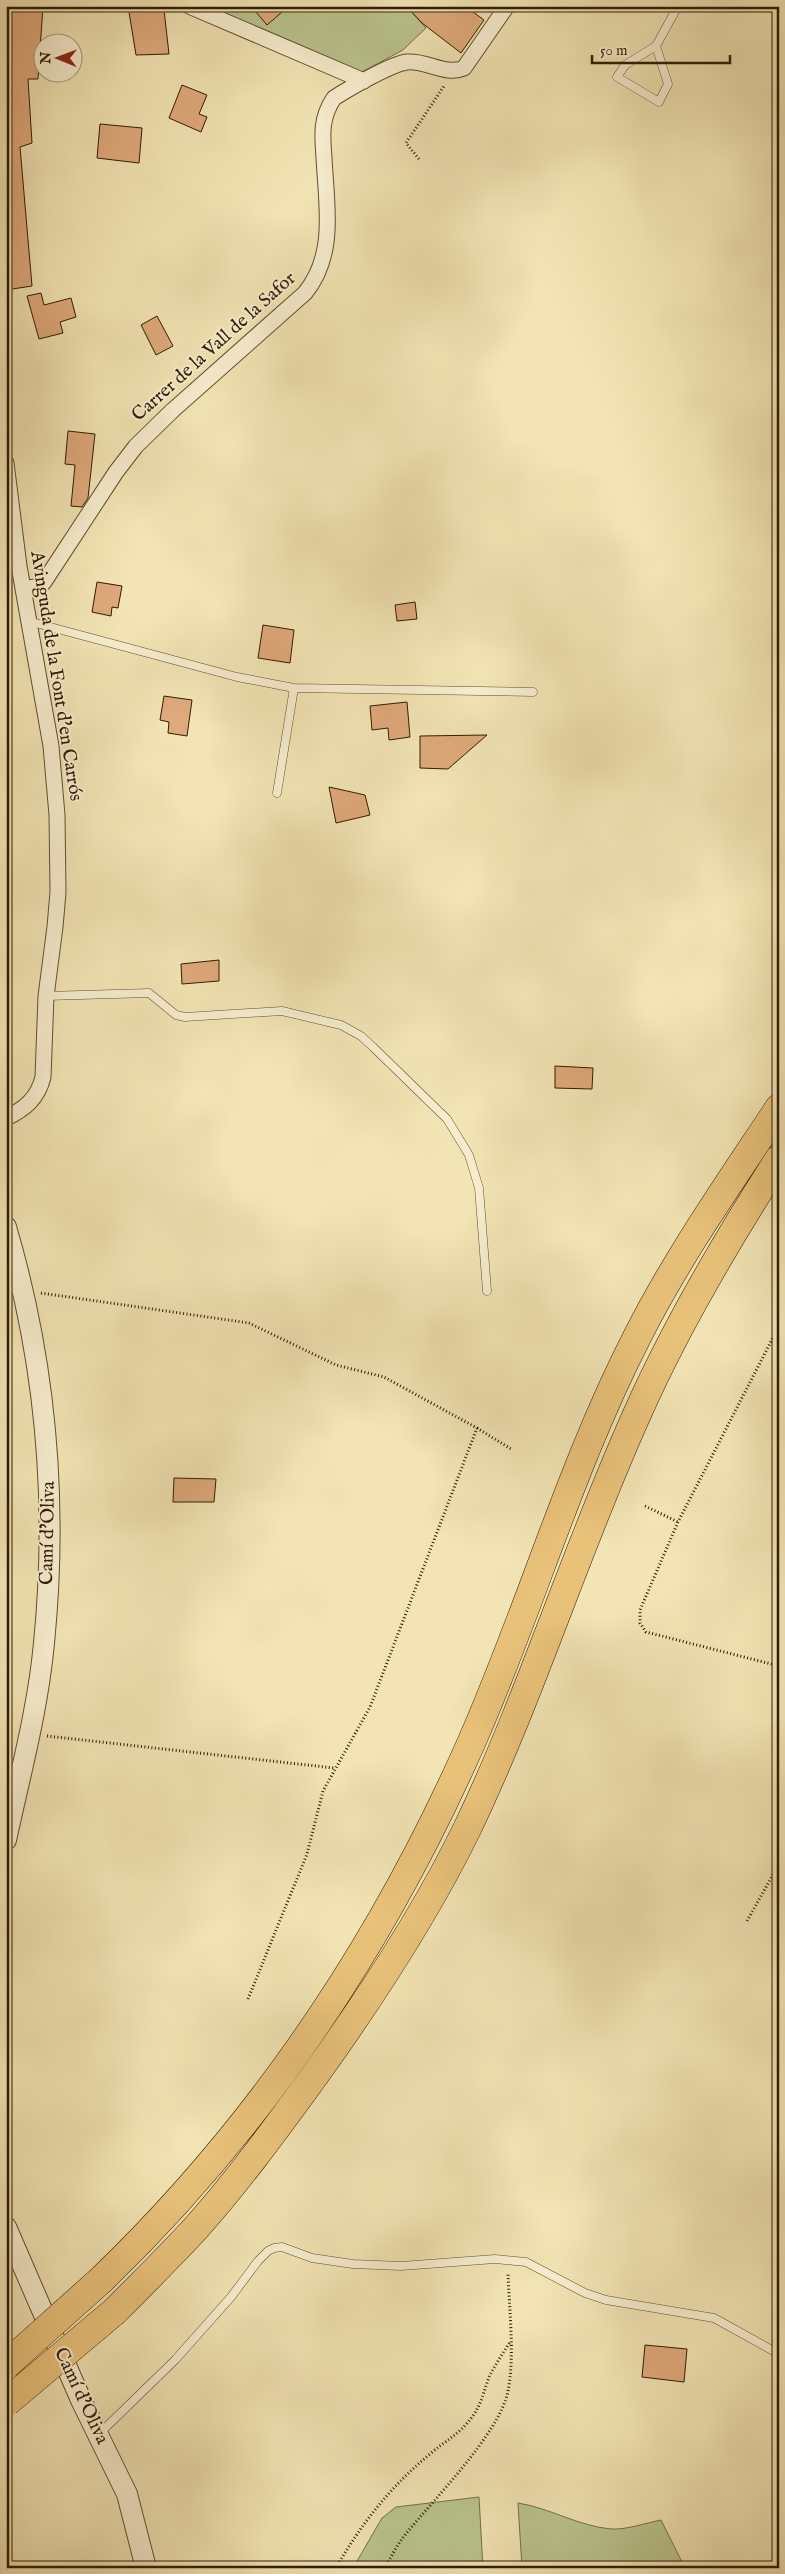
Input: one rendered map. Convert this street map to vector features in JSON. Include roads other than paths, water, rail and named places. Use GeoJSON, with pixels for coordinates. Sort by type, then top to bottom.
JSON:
{"type":"FeatureCollection","features":[{"type":"Feature","properties":{"kind":"highway"},"geometry":{"type":"LineString","coordinates":[[6,2365],[101,2280],[151,2232],[262,2100],[307,2040],[387,1910],[441,1809],[473,1739],[592,1438],[638,1334],[708,1215],[779,1108]]}},
{"type":"Feature","properties":{"kind":"highway"},"geometry":{"type":"LineString","coordinates":[[7,2402],[115,2311],[197,2227],[290,2108],[375,1990],[465,1833],[504,1748],[638,1412],[674,1338],[716,1262],[779,1159]]}},
{"type":"Feature","properties":{"kind":"street"},"geometry":{"type":"LineString","coordinates":[[189,6],[364,81]]}},
{"type":"Feature","properties":{"kind":"street","name":"Carrer de la Vall de la Safor"},"geometry":{"type":"LineString","coordinates":[[23,589],[39,586],[44,582],[116,472],[149,432],[306,293],[313,284],[323,260],[328,237],[322,126],[328,106],[334,98],[364,81],[406,62],[423,63],[454,71],[464,68],[503,8]]}},
{"type":"Feature","properties":{"kind":"street","name":"Avinguda de la Font d'en Carrós"},"geometry":{"type":"LineString","coordinates":[[6,463],[28,621],[51,746],[58,831],[55,927],[46,996],[43,1077],[40,1090],[27,1106],[6,1118]]}},
{"type":"Feature","properties":{"kind":"street","name":"Camí d’Oliva"},"geometry":{"type":"LineString","coordinates":[[6,1227],[32,1331],[45,1416],[50,1481],[50,1551],[44,1644],[29,1734],[6,1840]]}},
{"type":"Feature","properties":{"kind":"street","name":"Camí d’Oliva"},"geometry":{"type":"LineString","coordinates":[[6,2227],[82,2400],[127,2494],[146,2568]]}},
{"type":"Feature","properties":{"kind":"lane"},"geometry":{"type":"LineString","coordinates":[[656,46],[668,84],[658,102],[617,77],[625,65],[656,46],[678,6]]}},
{"type":"Feature","properties":{"kind":"lane"},"geometry":{"type":"LineString","coordinates":[[28,621],[237,677],[294,688],[533,692]]}},
{"type":"Feature","properties":{"kind":"lane"},"geometry":{"type":"LineString","coordinates":[[277,793],[294,688]]}},
{"type":"Feature","properties":{"kind":"lane"},"geometry":{"type":"LineString","coordinates":[[46,996],[149,993],[176,1016],[282,1011],[341,1025],[361,1036],[448,1119],[469,1155],[479,1188],[488,1291]]}},
{"type":"Feature","properties":{"kind":"lane"},"geometry":{"type":"LineString","coordinates":[[98,2434],[176,2360],[268,2251],[282,2247],[312,2258],[332,2262],[401,2266],[508,2260],[526,2262],[585,2293],[606,2300],[714,2318],[779,2354]]}}]}
